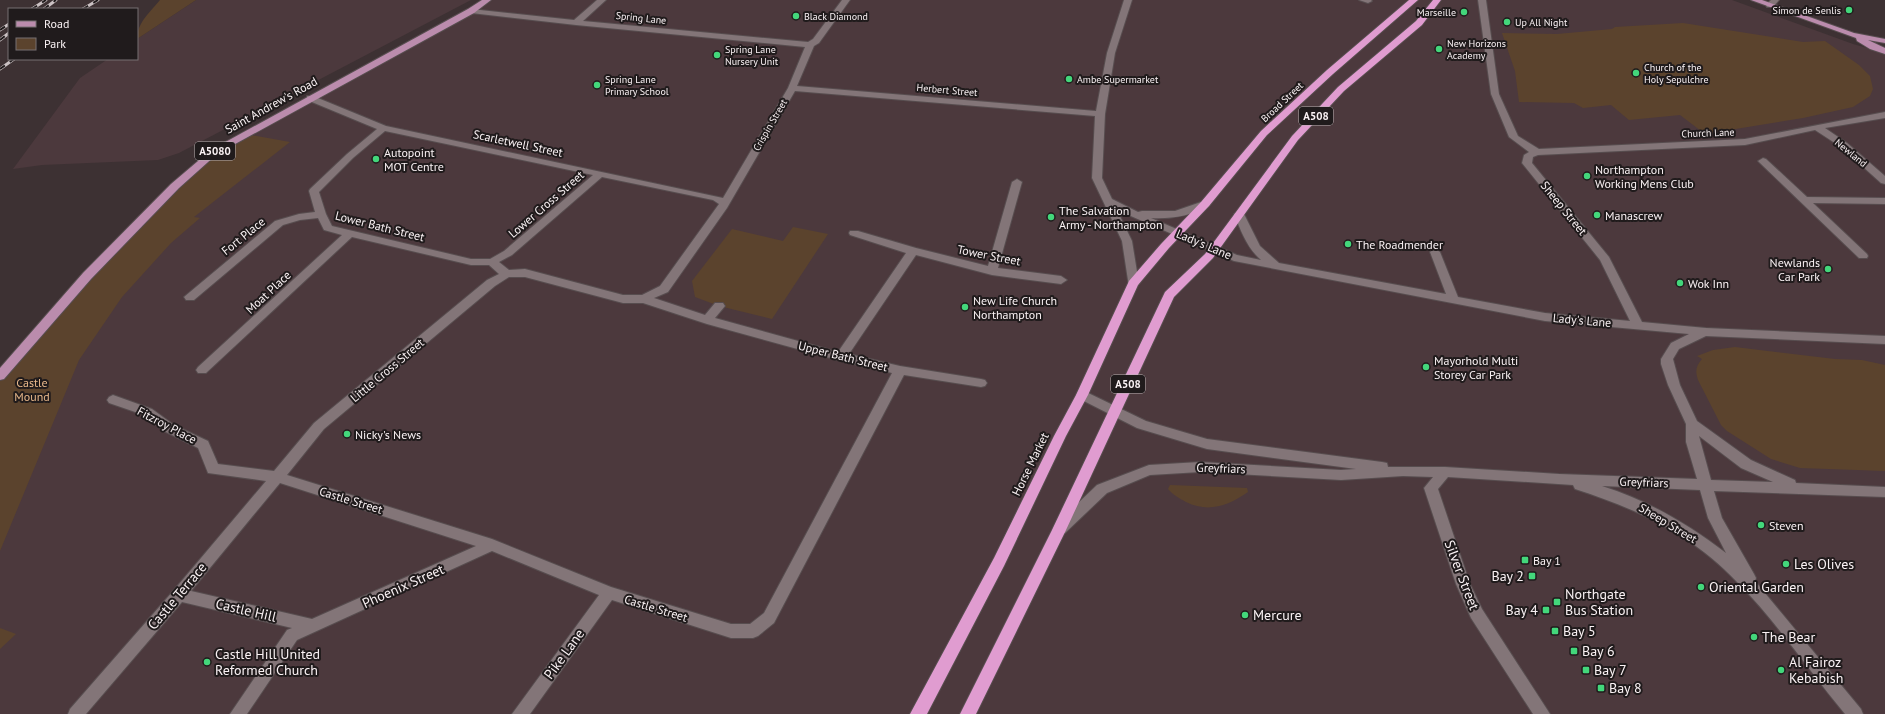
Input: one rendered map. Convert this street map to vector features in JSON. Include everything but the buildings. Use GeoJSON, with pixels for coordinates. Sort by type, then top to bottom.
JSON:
{"type":"FeatureCollection","features":[{"type":"Feature","properties":{"kind":"highway","name":"Broad Street"},"geometry":{"type":"LineString","coordinates":[[1178,233],[1206,204],[1264,133],[1330,72],[1414,0]]}},
{"type":"Feature","properties":{"kind":"highway","name":"A508"},"geometry":{"type":"LineString","coordinates":[[968,714],[1060,530],[1169,295],[1214,249],[1295,138],[1341,89],[1419,23],[1437,0]]}},
{"type":"Feature","properties":{"kind":"highway","name":"Horse Market"},"geometry":{"type":"LineString","coordinates":[[918,714],[999,562],[1060,436],[1082,395],[1133,284],[1178,233]]}},
{"type":"Feature","properties":{"kind":"main road","name":"Saint Andrew's Road"},"geometry":{"type":"LineString","coordinates":[[0,376],[87,276],[175,186],[214,152],[471,11],[487,0]]}},
{"type":"Feature","properties":{"kind":"main road"},"geometry":{"type":"LineString","coordinates":[[1755,0],[1773,3],[1852,35],[1873,47],[1885,51]]}},
{"type":"Feature","properties":{"kind":"main road"},"geometry":{"type":"LineString","coordinates":[[1852,35],[1885,41]]}},
{"type":"Feature","properties":{"kind":"street"},"geometry":{"type":"LineString","coordinates":[[576,23],[602,0]]}},
{"type":"Feature","properties":{"kind":"street"},"geometry":{"type":"LineString","coordinates":[[810,45],[816,41],[846,0]]}},
{"type":"Feature","properties":{"kind":"street"},"geometry":{"type":"LineString","coordinates":[[1128,0],[1111,53],[1100,114],[1097,178],[1127,241],[1133,284]]}},
{"type":"Feature","properties":{"kind":"street"},"geometry":{"type":"LineString","coordinates":[[1482,0],[1495,94],[1514,136],[1533,153]]}},
{"type":"Feature","properties":{"kind":"street","name":"Spring Lane"},"geometry":{"type":"LineString","coordinates":[[471,11],[576,23],[810,45]]}},
{"type":"Feature","properties":{"kind":"street","name":"Crispin Street"},"geometry":{"type":"LineString","coordinates":[[644,299],[664,289],[722,208],[724,202],[792,88],[810,45]]}},
{"type":"Feature","properties":{"kind":"street","name":"Herbert Street"},"geometry":{"type":"LineString","coordinates":[[792,88],[1100,114]]}},
{"type":"Feature","properties":{"kind":"street","name":"Scarletwell Street"},"geometry":{"type":"LineString","coordinates":[[310,98],[383,128],[716,198],[724,202]]}},
{"type":"Feature","properties":{"kind":"street","name":"Church Lane"},"geometry":{"type":"LineString","coordinates":[[1533,153],[1745,142],[1816,127],[1885,115]]}},
{"type":"Feature","properties":{"kind":"street","name":"Newland"},"geometry":{"type":"LineString","coordinates":[[1816,127],[1844,145],[1885,181]]}},
{"type":"Feature","properties":{"kind":"street","name":"Lower Bath Street"},"geometry":{"type":"LineString","coordinates":[[383,128],[350,156],[314,191],[321,214],[328,228],[471,262],[492,262],[508,253]]}},
{"type":"Feature","properties":{"kind":"street","name":"Sheep Street"},"geometry":{"type":"LineString","coordinates":[[1533,153],[1527,163],[1605,259],[1628,308],[1638,325]]}},
{"type":"Feature","properties":{"kind":"street"},"geometry":{"type":"LineString","coordinates":[[1762,162],[1863,256]]}},
{"type":"Feature","properties":{"kind":"street","name":"Lower Cross Street"},"geometry":{"type":"LineString","coordinates":[[508,253],[600,174]]}},
{"type":"Feature","properties":{"kind":"street"},"geometry":{"type":"LineString","coordinates":[[992,271],[1018,182]]}},
{"type":"Feature","properties":{"kind":"street","name":"Lady's Lane"},"geometry":{"type":"LineString","coordinates":[[1107,200],[1133,214],[1234,258],[1546,317],[1706,332],[1885,340]]}},
{"type":"Feature","properties":{"kind":"street"},"geometry":{"type":"LineString","coordinates":[[1803,200],[1885,201]]}},
{"type":"Feature","properties":{"kind":"street"},"geometry":{"type":"LineString","coordinates":[[1133,214],[1168,216],[1190,212],[1206,204]]}},
{"type":"Feature","properties":{"kind":"street","name":"Fort Place"},"geometry":{"type":"LineString","coordinates":[[190,297],[279,223],[300,217],[321,214]]}},
{"type":"Feature","properties":{"kind":"street","name":"Lady's Lane"},"geometry":{"type":"LineString","coordinates":[[1239,214],[1250,240],[1264,258],[1282,267]]}},
{"type":"Feature","properties":{"kind":"street","name":"Moat Place"},"geometry":{"type":"LineString","coordinates":[[202,370],[350,233]]}},
{"type":"Feature","properties":{"kind":"street","name":"Tower Street"},"geometry":{"type":"LineString","coordinates":[[854,233],[913,251],[992,271],[1061,280]]}},
{"type":"Feature","properties":{"kind":"street"},"geometry":{"type":"LineString","coordinates":[[841,357],[913,251]]}},
{"type":"Feature","properties":{"kind":"street"},"geometry":{"type":"LineString","coordinates":[[1435,252],[1454,300]]}},
{"type":"Feature","properties":{"kind":"street"},"geometry":{"type":"LineString","coordinates":[[492,262],[507,274]]}},
{"type":"Feature","properties":{"kind":"street","name":"Upper Bath Street"},"geometry":{"type":"LineString","coordinates":[[507,274],[524,273],[623,299],[644,299],[707,320],[841,357],[900,370],[981,383]]}},
{"type":"Feature","properties":{"kind":"street","name":"Little Cross Street"},"geometry":{"type":"LineString","coordinates":[[277,478],[319,426],[492,283],[507,274]]}},
{"type":"Feature","properties":{"kind":"street"},"geometry":{"type":"LineString","coordinates":[[707,320],[719,306]]}},
{"type":"Feature","properties":{"kind":"street"},"geometry":{"type":"LineString","coordinates":[[1706,332],[1675,346],[1667,359],[1669,373],[1692,424],[1693,442],[1706,484]]}},
{"type":"Feature","properties":{"kind":"street","name":"Castle Street"},"geometry":{"type":"LineString","coordinates":[[277,478],[420,521],[492,546],[609,593],[731,631],[754,631],[769,618],[900,370]]}},
{"type":"Feature","properties":{"kind":"street","name":"Greyfriars"},"geometry":{"type":"LineString","coordinates":[[1082,395],[1142,425],[1207,444],[1333,459],[1403,471]]}},
{"type":"Feature","properties":{"kind":"street","name":"Fitzroy Place"},"geometry":{"type":"LineString","coordinates":[[113,400],[148,412],[169,428],[203,445],[213,469],[277,478]]}},
{"type":"Feature","properties":{"kind":"street"},"geometry":{"type":"LineString","coordinates":[[1692,424],[1746,464],[1769,476],[1799,488]]}},
{"type":"Feature","properties":{"kind":"street","name":"Greyfriars"},"geometry":{"type":"LineString","coordinates":[[1060,530],[1102,489],[1149,470],[1200,467],[1341,475],[1403,471],[1445,472],[1560,479],[1885,492]]}},
{"type":"Feature","properties":{"kind":"street","name":"Silver Street"},"geometry":{"type":"LineString","coordinates":[[1445,472],[1431,488],[1463,584],[1476,613],[1542,714]]}},
{"type":"Feature","properties":{"kind":"street","name":"Castle Terrace"},"geometry":{"type":"LineString","coordinates":[[76,714],[179,595],[277,478]]}},
{"type":"Feature","properties":{"kind":"street","name":"Sheep Street"},"geometry":{"type":"LineString","coordinates":[[1560,479],[1613,494],[1646,508],[1708,547],[1729,564],[1760,596],[1818,670],[1855,714]]}},
{"type":"Feature","properties":{"kind":"street","name":"Sheep Street"},"geometry":{"type":"LineString","coordinates":[[1706,484],[1716,518],[1731,549],[1760,596]]}},
{"type":"Feature","properties":{"kind":"street","name":"Phoenix Street"},"geometry":{"type":"LineString","coordinates":[[238,714],[292,635],[492,546]]}},
{"type":"Feature","properties":{"kind":"street","name":"Pike Lane"},"geometry":{"type":"LineString","coordinates":[[520,714],[609,593]]}},
{"type":"Feature","properties":{"kind":"street","name":"Castle Hill"},"geometry":{"type":"LineString","coordinates":[[179,595],[314,626]]}},
{"type":"Feature","properties":{"kind":"shaded area"},"geometry":{"type":"Polygon","coordinates":[[[196,0],[471,0],[179,153],[158,160],[42,165],[13,169],[80,78],[107,60],[138,60],[138,38],[196,0]]]}},
{"type":"Feature","properties":{"kind":"shaded area"},"geometry":{"type":"Polygon","coordinates":[[[487,0],[1732,0],[1853,44],[1885,53],[1885,714],[0,714],[0,378],[223,147],[487,0]]]}},
{"type":"Feature","properties":{"kind":"green space"},"geometry":{"type":"Polygon","coordinates":[[[160,0],[196,0],[138,38],[139,28],[148,13],[160,0]]]}},
{"type":"Feature","properties":{"kind":"green space"},"geometry":{"type":"Polygon","coordinates":[[[1683,23],[1803,42],[1825,41],[1859,65],[1870,76],[1873,89],[1870,96],[1853,107],[1803,118],[1705,134],[1680,115],[1629,120],[1611,105],[1583,108],[1574,103],[1519,102],[1515,71],[1502,33],[1557,34],[1612,29],[1615,27],[1683,23]]]}},
{"type":"Feature","properties":{"kind":"green space","name":"Castle Mound"},"geometry":{"type":"Polygon","coordinates":[[[245,134],[290,142],[194,217],[200,218],[171,243],[122,297],[79,360],[0,551],[0,376],[87,276],[214,152],[245,134]]]}},
{"type":"Feature","properties":{"kind":"green space"},"geometry":{"type":"Polygon","coordinates":[[[793,227],[828,234],[772,319],[719,306],[695,297],[692,281],[732,229],[783,241],[793,227]]]}},
{"type":"Feature","properties":{"kind":"green space"},"geometry":{"type":"Polygon","coordinates":[[[1735,347],[1835,359],[1862,360],[1885,365],[1885,471],[1800,468],[1771,459],[1727,431],[1721,425],[1698,380],[1697,369],[1698,364],[1702,359],[1697,356],[1713,350],[1735,347]]]}},
{"type":"Feature","properties":{"kind":"green space"},"geometry":{"type":"Polygon","coordinates":[[[1170,485],[1247,488],[1248,492],[1225,504],[1202,507],[1186,502],[1176,496],[1168,489],[1170,485]]]}},
{"type":"Feature","properties":{"kind":"green space"},"geometry":{"type":"Polygon","coordinates":[[[0,628],[16,634],[0,649],[0,628]]]}},
{"type":"Feature","properties":{"kind":"railway"},"geometry":{"type":"LineString","coordinates":[[34,8],[46,0]]}},
{"type":"Feature","properties":{"kind":"railway"},"geometry":{"type":"LineString","coordinates":[[45,8],[56,0]]}},
{"type":"Feature","properties":{"kind":"railway"},"geometry":{"type":"LineString","coordinates":[[85,8],[98,0]]}},
{"type":"Feature","properties":{"kind":"railway"},"geometry":{"type":"LineString","coordinates":[[0,30],[8,25]]}},
{"type":"Feature","properties":{"kind":"railway"},"geometry":{"type":"LineString","coordinates":[[0,40],[8,34]]}},
{"type":"Feature","properties":{"kind":"railway"},"geometry":{"type":"LineString","coordinates":[[0,69],[13,60]]}},
{"type":"Feature","properties":{"kind":"place","name":"Simon de Senlis"},"geometry":{"type":"Point","coordinates":[1849,10]}},
{"type":"Feature","properties":{"kind":"place","name":"Marseille"},"geometry":{"type":"Point","coordinates":[1464,12]}},
{"type":"Feature","properties":{"kind":"place","name":"Black Diamond"},"geometry":{"type":"Point","coordinates":[796,16]}},
{"type":"Feature","properties":{"kind":"place","name":"Up All Night"},"geometry":{"type":"Point","coordinates":[1507,22]}},
{"type":"Feature","properties":{"kind":"place","name":"New Horizons Academy"},"geometry":{"type":"Point","coordinates":[1439,49]}},
{"type":"Feature","properties":{"kind":"place","name":"Spring Lane Nursery Unit"},"geometry":{"type":"Point","coordinates":[717,55]}},
{"type":"Feature","properties":{"kind":"place","name":"Church of the Holy Sepulchre"},"geometry":{"type":"Point","coordinates":[1636,73]}},
{"type":"Feature","properties":{"kind":"place","name":"Ambe Supermarket"},"geometry":{"type":"Point","coordinates":[1069,79]}},
{"type":"Feature","properties":{"kind":"place","name":"Spring Lane Primary School"},"geometry":{"type":"Point","coordinates":[597,85]}},
{"type":"Feature","properties":{"kind":"place","name":"Autopoint MOT Centre"},"geometry":{"type":"Point","coordinates":[376,159]}},
{"type":"Feature","properties":{"kind":"place","name":"Northampton Working Mens Club"},"geometry":{"type":"Point","coordinates":[1587,176]}},
{"type":"Feature","properties":{"kind":"place","name":"Manascrew"},"geometry":{"type":"Point","coordinates":[1597,215]}},
{"type":"Feature","properties":{"kind":"place","name":"The Salvation Army - Northampton"},"geometry":{"type":"Point","coordinates":[1051,217]}},
{"type":"Feature","properties":{"kind":"place","name":"The Roadmender"},"geometry":{"type":"Point","coordinates":[1348,244]}},
{"type":"Feature","properties":{"kind":"place","name":"Newlands Car Park"},"geometry":{"type":"Point","coordinates":[1828,269]}},
{"type":"Feature","properties":{"kind":"place","name":"Wok Inn"},"geometry":{"type":"Point","coordinates":[1680,283]}},
{"type":"Feature","properties":{"kind":"place","name":"New Life Church Northampton"},"geometry":{"type":"Point","coordinates":[965,307]}},
{"type":"Feature","properties":{"kind":"place","name":"Mayorhold Multi Storey Car Park"},"geometry":{"type":"Point","coordinates":[1426,367]}},
{"type":"Feature","properties":{"kind":"place","name":"Nicky's News"},"geometry":{"type":"Point","coordinates":[347,434]}},
{"type":"Feature","properties":{"kind":"place","name":"Steven"},"geometry":{"type":"Point","coordinates":[1761,525]}},
{"type":"Feature","properties":{"kind":"place","name":"Bay 1"},"geometry":{"type":"Point","coordinates":[1525,560]}},
{"type":"Feature","properties":{"kind":"place","name":"Les Olives"},"geometry":{"type":"Point","coordinates":[1786,564]}},
{"type":"Feature","properties":{"kind":"place","name":"Bay 2"},"geometry":{"type":"Point","coordinates":[1532,576]}},
{"type":"Feature","properties":{"kind":"place","name":"Oriental Garden"},"geometry":{"type":"Point","coordinates":[1701,587]}},
{"type":"Feature","properties":{"kind":"place","name":"Northgate Bus Station"},"geometry":{"type":"Point","coordinates":[1557,602]}},
{"type":"Feature","properties":{"kind":"place","name":"Bay 4"},"geometry":{"type":"Point","coordinates":[1546,610]}},
{"type":"Feature","properties":{"kind":"place","name":"Mercure"},"geometry":{"type":"Point","coordinates":[1245,615]}},
{"type":"Feature","properties":{"kind":"place","name":"Bay 5"},"geometry":{"type":"Point","coordinates":[1555,631]}},
{"type":"Feature","properties":{"kind":"place","name":"The Bear"},"geometry":{"type":"Point","coordinates":[1754,637]}},
{"type":"Feature","properties":{"kind":"place","name":"Bay 6"},"geometry":{"type":"Point","coordinates":[1574,651]}},
{"type":"Feature","properties":{"kind":"place","name":"Castle Hill United Reformed Church"},"geometry":{"type":"Point","coordinates":[207,662]}},
{"type":"Feature","properties":{"kind":"place","name":"Bay 7"},"geometry":{"type":"Point","coordinates":[1586,670]}},
{"type":"Feature","properties":{"kind":"place","name":"Al Fairoz Kebabish"},"geometry":{"type":"Point","coordinates":[1781,670]}},
{"type":"Feature","properties":{"kind":"place","name":"Bay 8"},"geometry":{"type":"Point","coordinates":[1601,688]}}]}
